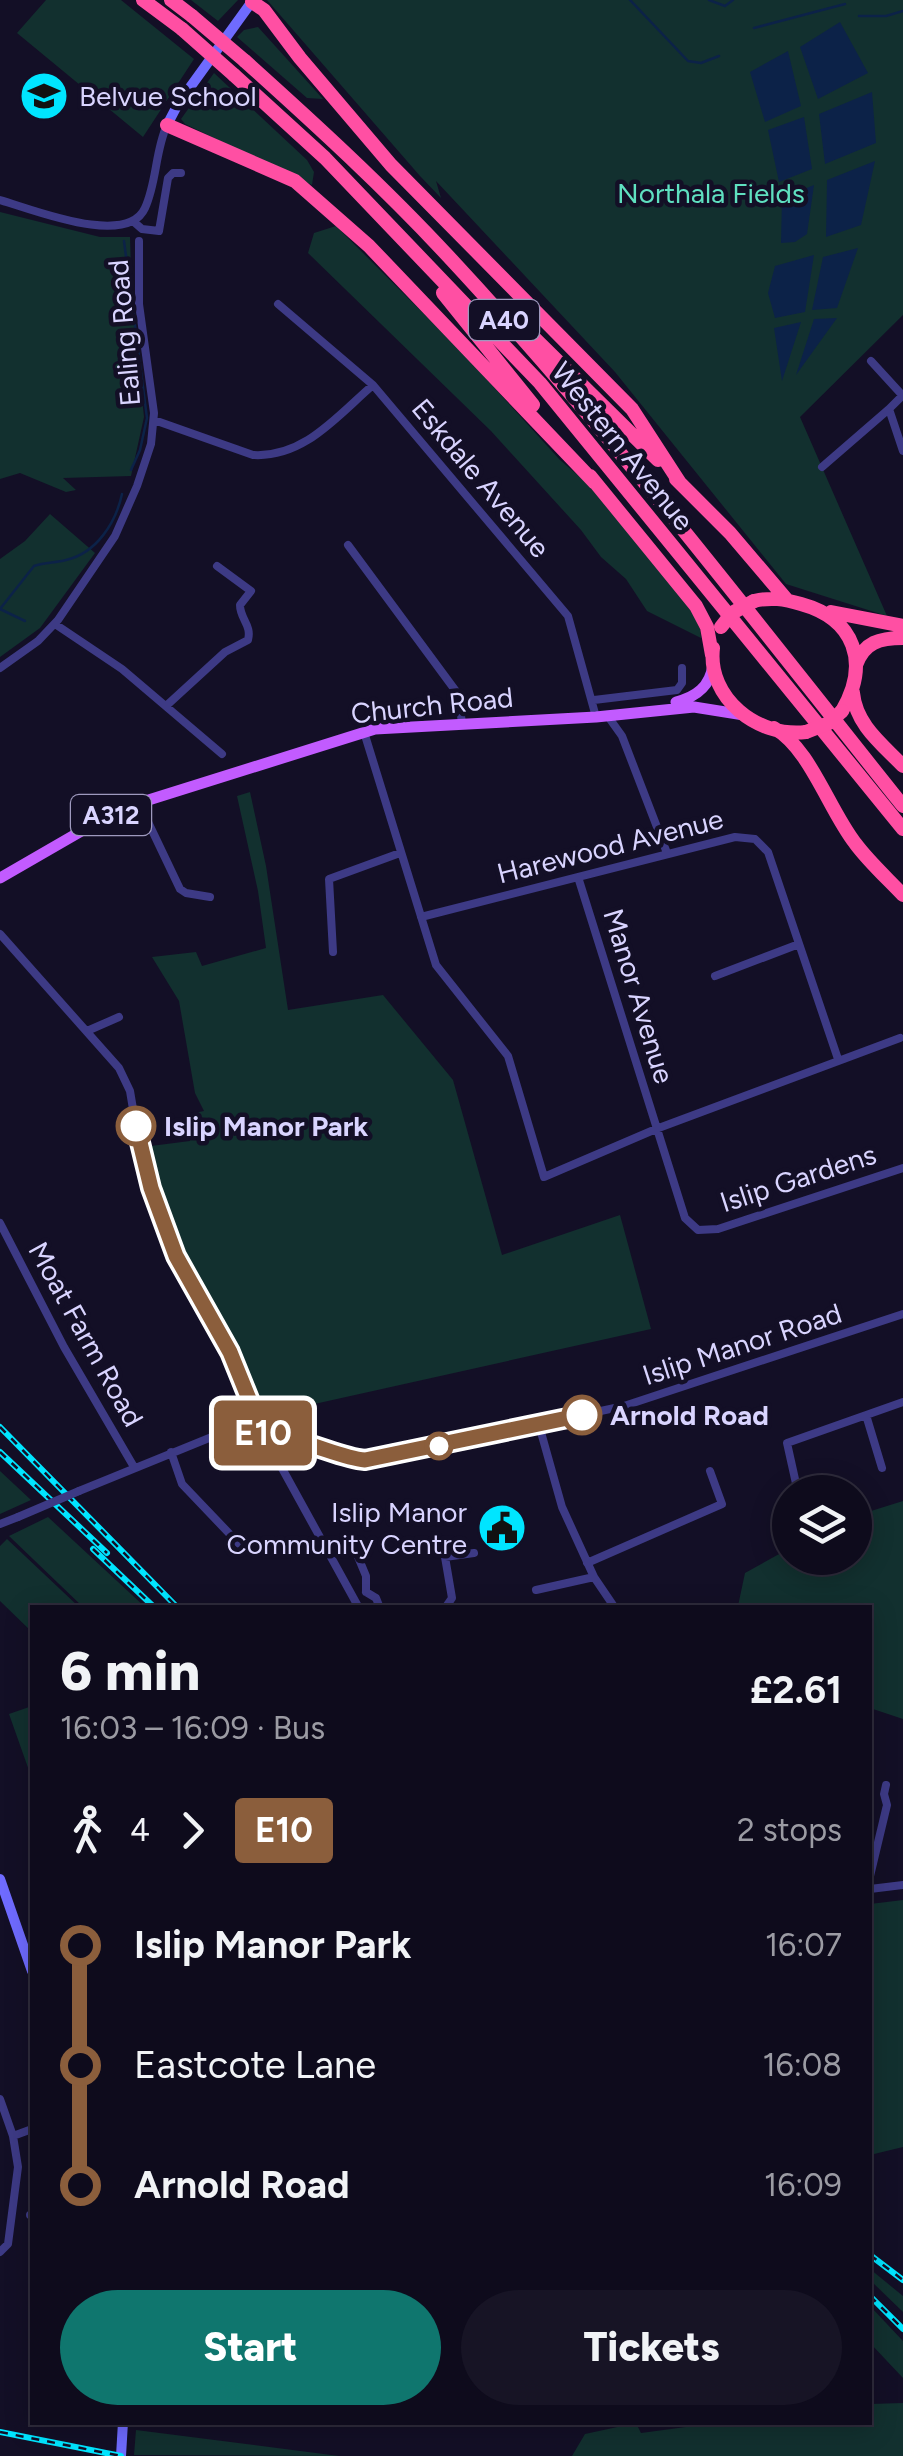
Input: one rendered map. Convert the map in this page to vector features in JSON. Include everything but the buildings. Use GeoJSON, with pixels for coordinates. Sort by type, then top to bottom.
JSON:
{"type":"FeatureCollection","features":[{"type":"Feature","properties":{"kind":"highway","name":"Western Avenue"},"geometry":{"type":"LineString","coordinates":[[143,0],[325,158],[540,383],[903,829]]}},
{"type":"Feature","properties":{"kind":"highway","name":"Western Avenue"},"geometry":{"type":"LineString","coordinates":[[172,0],[338,145],[447,255],[560,384],[903,806]]}},
{"type":"Feature","properties":{"kind":"highway"},"geometry":{"type":"LineString","coordinates":[[253,1],[391,165],[632,409],[680,483]]}},
{"type":"Feature","properties":{"kind":"highway"},"geometry":{"type":"LineString","coordinates":[[167,125],[295,181],[370,246],[596,483]]}},
{"type":"Feature","properties":{"kind":"highway","name":"A40"},"geometry":{"type":"LineString","coordinates":[[380,215],[696,606],[707,628],[713,658]]}},
{"type":"Feature","properties":{"kind":"highway","name":"A40"},"geometry":{"type":"LineString","coordinates":[[447,255],[730,533],[787,600]]}},
{"type":"Feature","properties":{"kind":"highway","name":"A312"},"geometry":{"type":"LineString","coordinates":[[903,626],[861,620],[787,600],[754,601],[738,608],[721,627],[713,658],[716,680],[728,701],[748,716],[774,728],[806,732],[829,723],[842,711],[858,659],[868,645],[882,639],[903,638]]}},
{"type":"Feature","properties":{"kind":"highway","name":"A312"},"geometry":{"type":"LineString","coordinates":[[816,608],[832,616],[847,632],[855,652],[854,677]]}},
{"type":"Feature","properties":{"kind":"highway"},"geometry":{"type":"LineString","coordinates":[[854,677],[854,703],[860,720],[903,766]]}},
{"type":"Feature","properties":{"kind":"highway"},"geometry":{"type":"LineString","coordinates":[[774,728],[798,752],[855,843],[903,895]]}},
{"type":"Feature","properties":{"kind":"main road","name":"A312"},"geometry":{"type":"LineString","coordinates":[[639,712],[698,694],[709,680],[713,658]]}},
{"type":"Feature","properties":{"kind":"main road","name":"A312"},"geometry":{"type":"LineString","coordinates":[[639,712],[704,707],[748,716]]}},
{"type":"Feature","properties":{"kind":"main road","name":"Church Road"},"geometry":{"type":"LineString","coordinates":[[139,802],[364,732],[639,712]]}},
{"type":"Feature","properties":{"kind":"main road","name":"A312"},"geometry":{"type":"LineString","coordinates":[[0,878],[139,802]]}},
{"type":"Feature","properties":{"kind":"street"},"geometry":{"type":"LineString","coordinates":[[0,200],[107,227],[134,222],[148,204],[156,154],[178,104],[253,1]]}},
{"type":"Feature","properties":{"kind":"street","name":"Ealing Road"},"geometry":{"type":"LineString","coordinates":[[134,222],[142,229],[159,231],[168,178],[180,173]]}},
{"type":"Feature","properties":{"kind":"street","name":"Ealing Road"},"geometry":{"type":"LineString","coordinates":[[0,668],[55,624],[123,522],[151,444],[154,420],[139,304],[139,241]]}},
{"type":"Feature","properties":{"kind":"street","name":"Eskdale Avenue"},"geometry":{"type":"LineString","coordinates":[[278,304],[373,385],[568,616],[601,716]]}},
{"type":"Feature","properties":{"kind":"street"},"geometry":{"type":"LineString","coordinates":[[822,467],[903,396],[871,361]]}},
{"type":"Feature","properties":{"kind":"street"},"geometry":{"type":"LineString","coordinates":[[154,420],[253,455],[267,456],[304,445],[373,385]]}},
{"type":"Feature","properties":{"kind":"street"},"geometry":{"type":"LineString","coordinates":[[889,409],[903,451]]}},
{"type":"Feature","properties":{"kind":"street"},"geometry":{"type":"LineString","coordinates":[[348,545],[458,694],[462,723]]}},
{"type":"Feature","properties":{"kind":"street"},"geometry":{"type":"LineString","coordinates":[[166,706],[226,652],[248,640],[250,632],[240,614],[240,605],[250,591],[218,566]]}},
{"type":"Feature","properties":{"kind":"street"},"geometry":{"type":"LineString","coordinates":[[55,624],[84,641],[222,754]]}},
{"type":"Feature","properties":{"kind":"street"},"geometry":{"type":"LineString","coordinates":[[594,700],[677,690],[682,682],[682,668]]}},
{"type":"Feature","properties":{"kind":"street"},"geometry":{"type":"LineString","coordinates":[[622,736],[624,726],[639,712]]}},
{"type":"Feature","properties":{"kind":"street"},"geometry":{"type":"LineString","coordinates":[[601,716],[622,736],[668,853]]}},
{"type":"Feature","properties":{"kind":"street"},"geometry":{"type":"LineString","coordinates":[[364,732],[436,965],[508,1056],[544,1177],[656,1129],[900,1038]]}},
{"type":"Feature","properties":{"kind":"street"},"geometry":{"type":"LineString","coordinates":[[139,802],[180,888],[186,893],[210,896]]}},
{"type":"Feature","properties":{"kind":"street","name":"Harewood Avenue"},"geometry":{"type":"LineString","coordinates":[[420,918],[668,853],[749,836],[768,852],[838,1059]]}},
{"type":"Feature","properties":{"kind":"street"},"geometry":{"type":"LineString","coordinates":[[333,952],[329,880],[400,853]]}},
{"type":"Feature","properties":{"kind":"street","name":"Manor Avenue"},"geometry":{"type":"LineString","coordinates":[[578,876],[656,1129]]}},
{"type":"Feature","properties":{"kind":"street"},"geometry":{"type":"LineString","coordinates":[[0,934],[119,1068],[130,1091],[140,1151],[170,1242],[230,1352],[266,1441],[358,1605]]}},
{"type":"Feature","properties":{"kind":"street"},"geometry":{"type":"LineString","coordinates":[[716,976],[799,944]]}},
{"type":"Feature","properties":{"kind":"street"},"geometry":{"type":"LineString","coordinates":[[87,1031],[120,1017]]}},
{"type":"Feature","properties":{"kind":"street","name":"Islip Gardens"},"geometry":{"type":"LineString","coordinates":[[656,1129],[685,1218],[698,1230],[718,1228],[903,1168]]}},
{"type":"Feature","properties":{"kind":"street","name":"Moat Farm Road"},"geometry":{"type":"LineString","coordinates":[[0,1223],[64,1347],[134,1467]]}},
{"type":"Feature","properties":{"kind":"street","name":"Islip Manor Road"},"geometry":{"type":"LineString","coordinates":[[266,1441],[285,1438],[343,1458],[365,1460],[624,1406],[903,1314]]}},
{"type":"Feature","properties":{"kind":"street"},"geometry":{"type":"LineString","coordinates":[[794,1475],[787,1443],[903,1402]]}},
{"type":"Feature","properties":{"kind":"street"},"geometry":{"type":"LineString","coordinates":[[866,1415],[882,1468]]}},
{"type":"Feature","properties":{"kind":"street"},"geometry":{"type":"LineString","coordinates":[[0,1524],[256,1419]]}},
{"type":"Feature","properties":{"kind":"street"},"geometry":{"type":"LineString","coordinates":[[539,1425],[562,1507],[594,1578],[614,1605]]}},
{"type":"Feature","properties":{"kind":"street"},"geometry":{"type":"LineString","coordinates":[[171,1452],[182,1484],[244,1548]]}},
{"type":"Feature","properties":{"kind":"street"},"geometry":{"type":"LineString","coordinates":[[587,1563],[722,1504],[710,1471]]}},
{"type":"Feature","properties":{"kind":"street"},"geometry":{"type":"LineString","coordinates":[[356,1552],[366,1576],[366,1592]]}},
{"type":"Feature","properties":{"kind":"street"},"geometry":{"type":"LineString","coordinates":[[447,1605],[452,1598],[445,1557],[474,1552]]}},
{"type":"Feature","properties":{"kind":"street"},"geometry":{"type":"LineString","coordinates":[[536,1590],[594,1578]]}},
{"type":"Feature","properties":{"kind":"street"},"geometry":{"type":"LineString","coordinates":[[353,1596],[366,1592],[379,1605]]}},
{"type":"Feature","properties":{"kind":"street"},"geometry":{"type":"LineString","coordinates":[[872,1868],[887,1805],[886,1786]]}},
{"type":"Feature","properties":{"kind":"street"},"geometry":{"type":"LineString","coordinates":[[0,1878],[30,1965]]}},
{"type":"Feature","properties":{"kind":"street"},"geometry":{"type":"LineString","coordinates":[[872,1889],[903,1885]]}},
{"type":"Feature","properties":{"kind":"street"},"geometry":{"type":"LineString","coordinates":[[0,2100],[13,2136],[18,2167],[8,2244],[2,2251]]}},
{"type":"Feature","properties":{"kind":"street"},"geometry":{"type":"LineString","coordinates":[[13,2136],[30,2130]]}},
{"type":"Feature","properties":{"kind":"street"},"geometry":{"type":"LineString","coordinates":[[121,2456],[123,2425]]}},
{"type":"Feature","properties":{"kind":"green space"},"geometry":{"type":"Polygon","coordinates":[[[46,0],[121,0],[194,59],[143,137],[17,33],[46,0]]]}},
{"type":"Feature","properties":{"kind":"green space"},"geometry":{"type":"Polygon","coordinates":[[[191,0],[238,0],[218,21],[191,0]]]}},
{"type":"Feature","properties":{"kind":"green space","name":"Northala Fields"},"geometry":{"type":"Polygon","coordinates":[[[267,0],[903,0],[903,315],[800,417],[887,616],[786,584],[615,372],[436,181],[441,198],[420,176],[267,0]]]}},
{"type":"Feature","properties":{"kind":"green space"},"geometry":{"type":"Polygon","coordinates":[[[258,27],[323,99],[307,98],[237,37],[244,30],[258,27]]]}},
{"type":"Feature","properties":{"kind":"green space"},"geometry":{"type":"Polygon","coordinates":[[[214,73],[307,160],[314,172],[312,185],[185,124],[181,119],[214,73]]]}},
{"type":"Feature","properties":{"kind":"green space"},"geometry":{"type":"Polygon","coordinates":[[[0,212],[100,237],[130,237],[132,304],[144,417],[131,476],[63,478],[76,490],[66,492],[20,473],[0,479],[0,212]]]}},
{"type":"Feature","properties":{"kind":"green space"},"geometry":{"type":"Polygon","coordinates":[[[336,226],[461,351],[560,460],[593,488],[685,602],[700,624],[701,638],[647,611],[626,579],[601,557],[491,431],[308,253],[314,233],[336,226]]]}},
{"type":"Feature","properties":{"kind":"green space"},"geometry":{"type":"Polygon","coordinates":[[[50,514],[95,553],[40,628],[0,657],[0,559],[25,541],[50,514]]]}},
{"type":"Feature","properties":{"kind":"green space","name":"Islip Manor Park"},"geometry":{"type":"Polygon","coordinates":[[[250,792],[266,866],[288,1010],[383,995],[453,1080],[502,1255],[620,1215],[651,1329],[265,1415],[238,1353],[179,1249],[143,1147],[190,1141],[185,1115],[204,1111],[195,1093],[179,1001],[152,957],[196,952],[202,966],[266,948],[237,796],[250,792]]]}},
{"type":"Feature","properties":{"kind":"green space"},"geometry":{"type":"Polygon","coordinates":[[[0,1471],[31,1500],[0,1514],[0,1471]]]}},
{"type":"Feature","properties":{"kind":"green space"},"geometry":{"type":"Polygon","coordinates":[[[903,1501],[903,1719],[872,1709],[872,1605],[738,1605],[745,1573],[772,1558],[772,1575],[872,1575],[872,1511],[903,1501]]]}},
{"type":"Feature","properties":{"kind":"green space"},"geometry":{"type":"Polygon","coordinates":[[[48,1517],[143,1605],[81,1605],[9,1536],[48,1517]]]}},
{"type":"Feature","properties":{"kind":"green space"},"geometry":{"type":"Polygon","coordinates":[[[7,1539],[77,1605],[30,1605],[30,1630],[0,1601],[0,1546],[7,1539]]]}},
{"type":"Feature","properties":{"kind":"green space"},"geometry":{"type":"Polygon","coordinates":[[[30,1707],[30,1773],[9,1714],[30,1707]]]}},
{"type":"Feature","properties":{"kind":"green space"},"geometry":{"type":"Polygon","coordinates":[[[903,1900],[903,2147],[872,2155],[872,1904],[903,1900]]]}},
{"type":"Feature","properties":{"kind":"green space"},"geometry":{"type":"Polygon","coordinates":[[[872,2271],[903,2296],[903,2312],[872,2282],[872,2271]]]}},
{"type":"Feature","properties":{"kind":"green space"},"geometry":{"type":"Polygon","coordinates":[[[872,2308],[903,2341],[903,2378],[872,2345],[872,2308]]]}},
{"type":"Feature","properties":{"kind":"green space"},"geometry":{"type":"Polygon","coordinates":[[[903,2403],[903,2456],[572,2456],[585,2434],[627,2425],[637,2425],[641,2433],[701,2425],[872,2425],[872,2404],[903,2403]]]}},
{"type":"Feature","properties":{"kind":"green space"},"geometry":{"type":"Polygon","coordinates":[[[136,2430],[339,2456],[134,2455],[136,2430]]]}},
{"type":"Feature","properties":{"kind":"water"},"geometry":{"type":"Polygon","coordinates":[[[840,22],[868,73],[818,99],[800,47],[840,22]]]}},
{"type":"Feature","properties":{"kind":"water"},"geometry":{"type":"Polygon","coordinates":[[[788,51],[801,106],[765,122],[750,72],[788,51]]]}},
{"type":"Feature","properties":{"kind":"water"},"geometry":{"type":"Polygon","coordinates":[[[872,92],[876,143],[825,164],[819,114],[872,92]]]}},
{"type":"Feature","properties":{"kind":"water"},"geometry":{"type":"Polygon","coordinates":[[[804,117],[812,169],[779,182],[768,130],[804,117]]]}},
{"type":"Feature","properties":{"kind":"water"},"geometry":{"type":"Polygon","coordinates":[[[875,161],[861,225],[826,237],[827,180],[875,161]]]}},
{"type":"Feature","properties":{"kind":"water"},"geometry":{"type":"Polygon","coordinates":[[[814,185],[807,234],[795,242],[781,243],[782,198],[814,185]]]}},
{"type":"Feature","properties":{"kind":"water"},"geometry":{"type":"Polygon","coordinates":[[[858,248],[837,308],[812,310],[823,257],[858,248]]]}},
{"type":"Feature","properties":{"kind":"water"},"geometry":{"type":"Polygon","coordinates":[[[814,255],[805,312],[775,318],[768,293],[775,266],[814,255]]]}},
{"type":"Feature","properties":{"kind":"water"},"geometry":{"type":"Polygon","coordinates":[[[837,318],[796,375],[814,319],[837,318]]]}},
{"type":"Feature","properties":{"kind":"water"},"geometry":{"type":"Polygon","coordinates":[[[801,322],[782,381],[774,328],[801,322]]]}},
{"type":"Feature","properties":{"kind":"waterway"},"geometry":{"type":"LineString","coordinates":[[630,0],[688,61],[701,63],[719,56]]}},
{"type":"Feature","properties":{"kind":"waterway"},"geometry":{"type":"LineString","coordinates":[[709,0],[725,6],[733,0]]}},
{"type":"Feature","properties":{"kind":"waterway"},"geometry":{"type":"LineString","coordinates":[[754,28],[845,4]]}},
{"type":"Feature","properties":{"kind":"waterway"},"geometry":{"type":"LineString","coordinates":[[859,16],[886,16],[903,11]]}},
{"type":"Feature","properties":{"kind":"waterway"},"geometry":{"type":"LineString","coordinates":[[124,241],[147,418],[131,470]]}},
{"type":"Feature","properties":{"kind":"waterway"},"geometry":{"type":"LineString","coordinates":[[0,609],[34,566],[77,556],[96,543],[110,525],[122,494]]}},
{"type":"Feature","properties":{"kind":"waterway"},"geometry":{"type":"LineString","coordinates":[[0,609],[25,621]]}},
{"type":"Feature","properties":{"kind":"railway"},"geometry":{"type":"LineString","coordinates":[[0,1427],[175,1605]]}},
{"type":"Feature","properties":{"kind":"railway"},"geometry":{"type":"LineString","coordinates":[[0,1452],[107,1553]]}},
{"type":"Feature","properties":{"kind":"railway"},"geometry":{"type":"LineString","coordinates":[[93,1549],[152,1605]]}},
{"type":"Feature","properties":{"kind":"railway"},"geometry":{"type":"LineString","coordinates":[[872,2257],[903,2280]]}},
{"type":"Feature","properties":{"kind":"railway"},"geometry":{"type":"LineString","coordinates":[[872,2298],[903,2329]]}},
{"type":"Feature","properties":{"kind":"railway"},"geometry":{"type":"LineString","coordinates":[[0,2432],[121,2456]]}},
{"type":"Feature","properties":{"kind":"bus line","name":"E10"},"geometry":{"type":"LineString","coordinates":[[136,1126],[151,1188],[176,1256],[230,1352],[266,1441],[285,1438],[343,1458],[365,1460],[582,1415]]}},
{"type":"Feature","properties":{"kind":"place","name":"Belvue School"},"geometry":{"type":"Point","coordinates":[44,96]}},
{"type":"Feature","properties":{"kind":"place","name":"Islip Manor Park"},"geometry":{"type":"Point","coordinates":[136,1126]}},
{"type":"Feature","properties":{"kind":"place","name":"Arnold Road"},"geometry":{"type":"Point","coordinates":[582,1415]}},
{"type":"Feature","properties":{"kind":"place","name":"Islip Manor Community Centre"},"geometry":{"type":"Point","coordinates":[502,1528]}}]}
